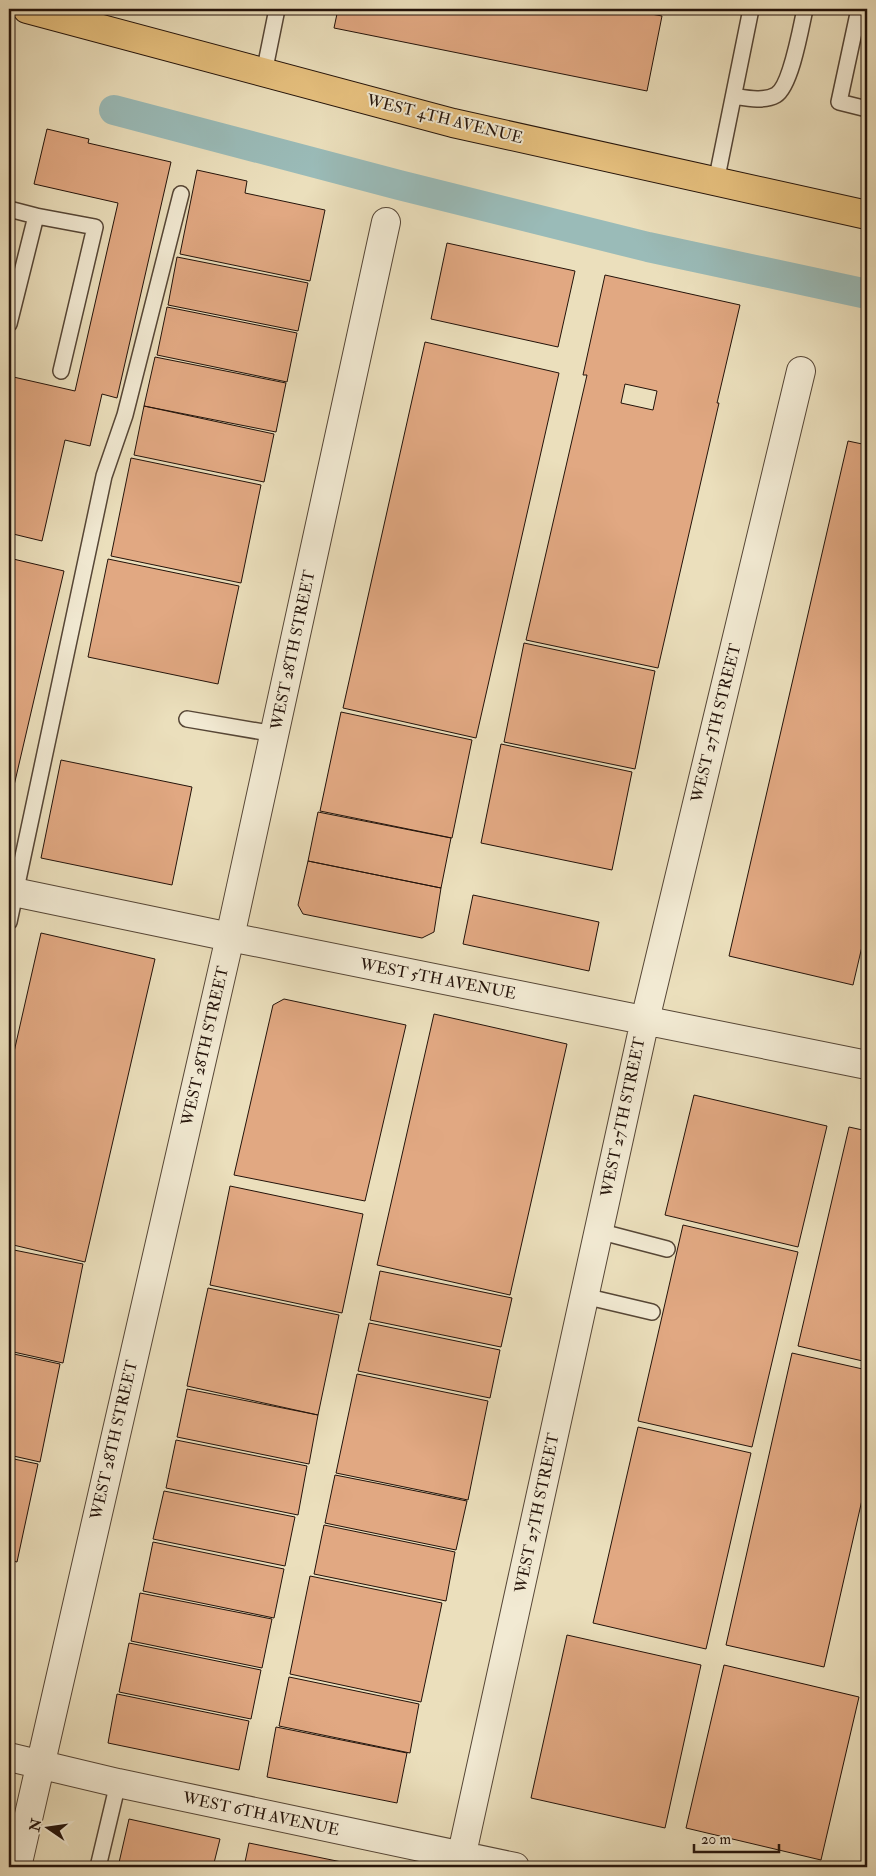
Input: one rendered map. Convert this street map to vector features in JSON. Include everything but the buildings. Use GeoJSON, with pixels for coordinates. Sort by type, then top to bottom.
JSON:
{"type":"FeatureCollection","features":[{"type":"Feature","properties":{"kind":"main road","name":"WEST 4TH AVENUE"},"geometry":{"type":"LineString","coordinates":[[27,9],[453,123],[867,215]]}},
{"type":"Feature","properties":{"kind":"street","name":"WEST 28TH STREET"},"geometry":{"type":"LineString","coordinates":[[17,1867],[230,937],[386,222]]}},
{"type":"Feature","properties":{"kind":"street","name":"WEST 27TH STREET"},"geometry":{"type":"LineString","coordinates":[[460,1862],[644,1020],[801,371]]}},
{"type":"Feature","properties":{"kind":"street","name":"WEST 5TH AVENUE"},"geometry":{"type":"LineString","coordinates":[[12,891],[230,937],[867,1065]]}},
{"type":"Feature","properties":{"kind":"street","name":"WEST 6TH AVENUE"},"geometry":{"type":"LineString","coordinates":[[9,1757],[460,1862],[514,1867]]}},
{"type":"Feature","properties":{"kind":"lane"},"geometry":{"type":"LineString","coordinates":[[264,73],[278,9]]}},
{"type":"Feature","properties":{"kind":"lane"},"geometry":{"type":"LineString","coordinates":[[716,182],[751,9]]}},
{"type":"Feature","properties":{"kind":"lane"},"geometry":{"type":"LineString","coordinates":[[734,96],[758,99],[775,96],[783,88],[788,77],[805,9]]}},
{"type":"Feature","properties":{"kind":"lane"},"geometry":{"type":"LineString","coordinates":[[859,9],[839,102],[867,108]]}},
{"type":"Feature","properties":{"kind":"lane"},"geometry":{"type":"LineString","coordinates":[[9,922],[12,891],[104,476],[126,415],[181,194]]}},
{"type":"Feature","properties":{"kind":"lane"},"geometry":{"type":"LineString","coordinates":[[9,209],[95,227],[61,371]]}},
{"type":"Feature","properties":{"kind":"lane"},"geometry":{"type":"LineString","coordinates":[[9,324],[36,216]]}},
{"type":"Feature","properties":{"kind":"lane"},"geometry":{"type":"LineString","coordinates":[[187,719],[275,734]]}},
{"type":"Feature","properties":{"kind":"lane"},"geometry":{"type":"LineString","coordinates":[[598,1231],[667,1249]]}},
{"type":"Feature","properties":{"kind":"lane"},"geometry":{"type":"LineString","coordinates":[[584,1296],[652,1312]]}},
{"type":"Feature","properties":{"kind":"lane"},"geometry":{"type":"LineString","coordinates":[[98,1867],[118,1783]]}},
{"type":"Feature","properties":{"kind":"waterway"},"geometry":{"type":"LineString","coordinates":[[114,110],[399,185],[648,247],[867,294]]}}]}
